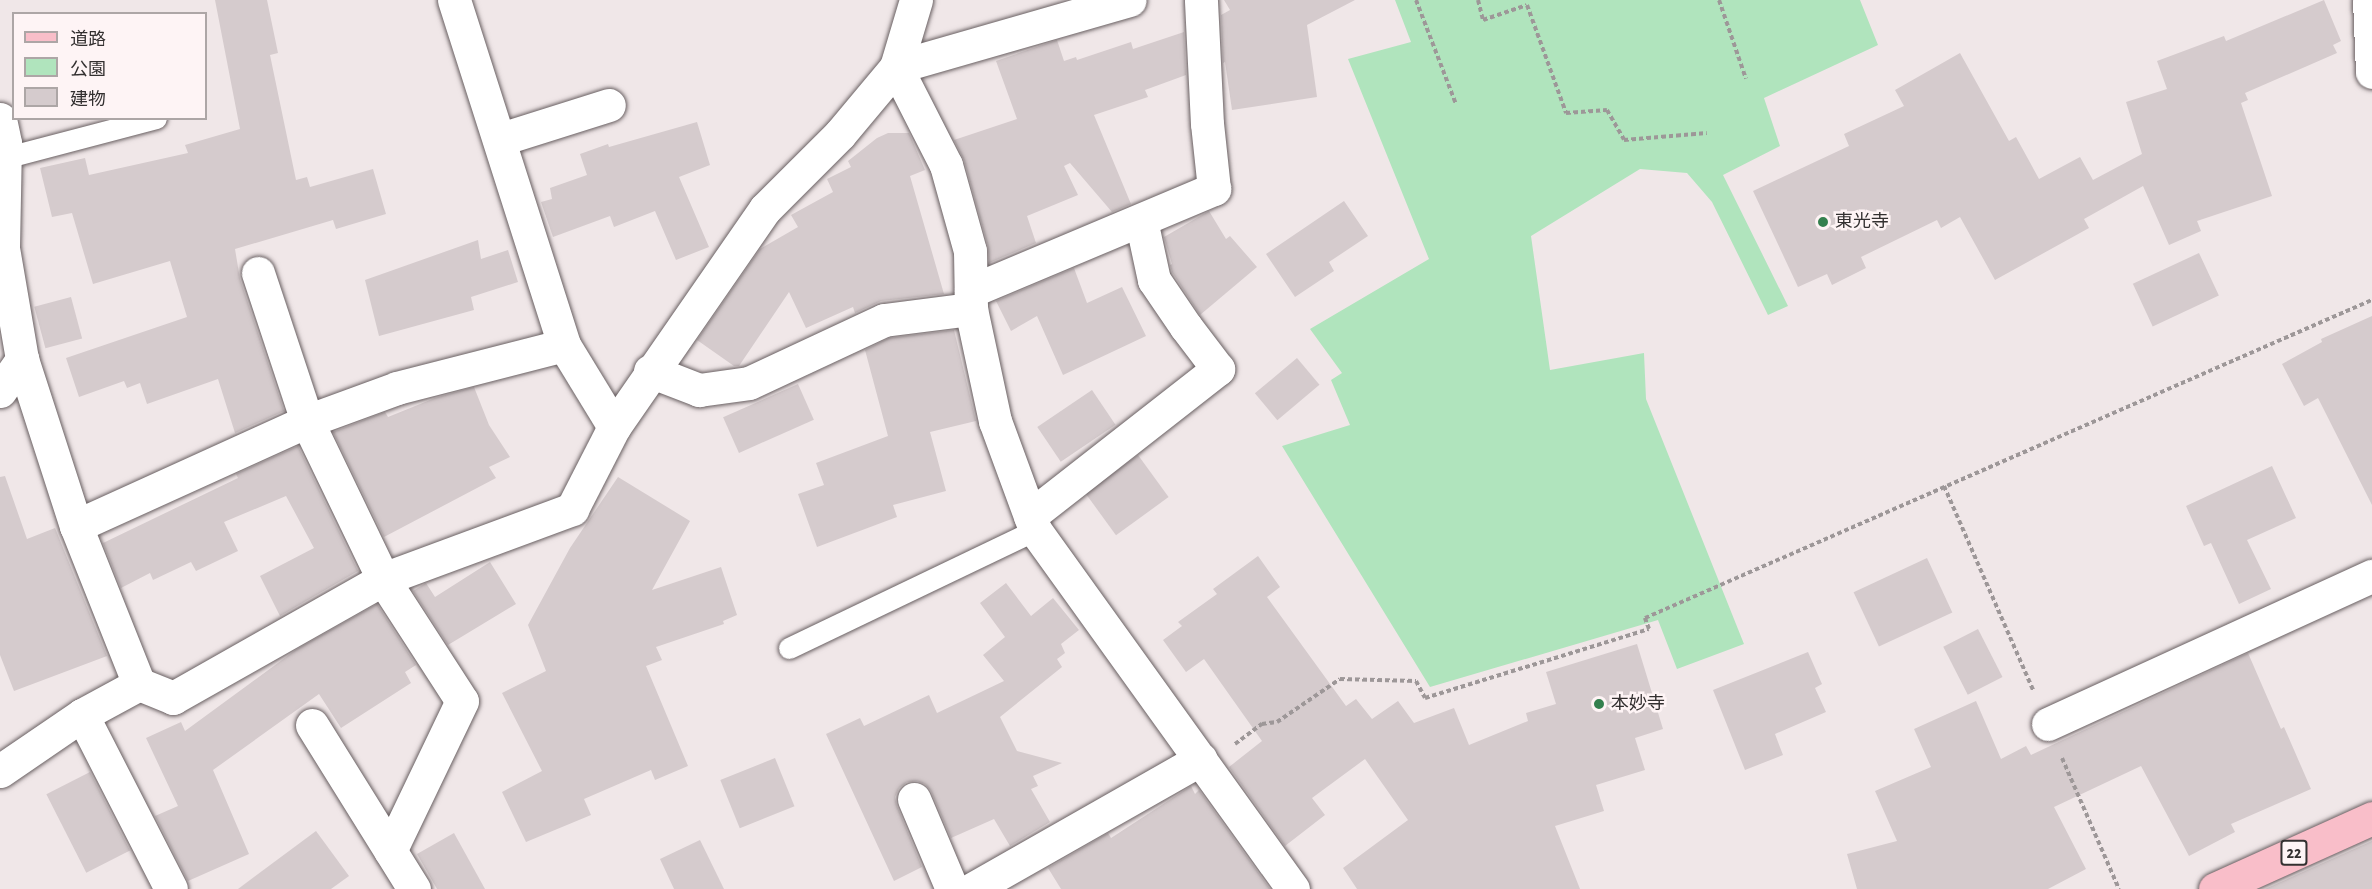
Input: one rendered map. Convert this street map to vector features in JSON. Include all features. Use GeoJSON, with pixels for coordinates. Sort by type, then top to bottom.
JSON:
{"type":"FeatureCollection","features":[{"type":"Feature","properties":{"kind":"main road","name":"22"},"geometry":{"type":"LineString","coordinates":[[2215,889],[2372,818]]}},
{"type":"Feature","properties":{"kind":"street"},"geometry":{"type":"LineString","coordinates":[[454,0],[501,139],[564,345],[614,427]]}},
{"type":"Feature","properties":{"kind":"street"},"geometry":{"type":"LineString","coordinates":[[0,119],[3,248],[11,352],[76,526],[139,684],[173,698],[383,579],[572,509],[614,427],[650,371],[765,209],[840,134],[896,67],[916,0]]}},
{"type":"Feature","properties":{"kind":"street"},"geometry":{"type":"LineString","coordinates":[[896,67],[1130,0]]}},
{"type":"Feature","properties":{"kind":"street"},"geometry":{"type":"LineString","coordinates":[[650,371],[699,390],[749,383],[884,320],[971,300],[1141,220],[1214,189],[1207,124],[1201,0]]}},
{"type":"Feature","properties":{"kind":"street"},"geometry":{"type":"LineString","coordinates":[[2369,0],[2372,72]]}},
{"type":"Feature","properties":{"kind":"street"},"geometry":{"type":"LineString","coordinates":[[896,67],[946,165],[970,251],[971,300],[995,420],[1032,523],[1293,889]]}},
{"type":"Feature","properties":{"kind":"street"},"geometry":{"type":"LineString","coordinates":[[501,139],[609,105]]}},
{"type":"Feature","properties":{"kind":"street"},"geometry":{"type":"LineString","coordinates":[[1032,523],[1218,369],[1185,327],[1154,280],[1141,220]]}},
{"type":"Feature","properties":{"kind":"street"},"geometry":{"type":"LineString","coordinates":[[258,273],[307,421],[383,579],[462,701],[390,851]]}},
{"type":"Feature","properties":{"kind":"street"},"geometry":{"type":"LineString","coordinates":[[76,526],[307,421],[397,388],[564,345]]}},
{"type":"Feature","properties":{"kind":"street"},"geometry":{"type":"LineString","coordinates":[[0,392],[11,352]]}},
{"type":"Feature","properties":{"kind":"street"},"geometry":{"type":"LineString","coordinates":[[2048,724],[2372,576]]}},
{"type":"Feature","properties":{"kind":"street"},"geometry":{"type":"LineString","coordinates":[[0,771],[82,716],[139,684]]}},
{"type":"Feature","properties":{"kind":"street"},"geometry":{"type":"LineString","coordinates":[[82,716],[171,889]]}},
{"type":"Feature","properties":{"kind":"street"},"geometry":{"type":"LineString","coordinates":[[312,725],[414,889]]}},
{"type":"Feature","properties":{"kind":"street"},"geometry":{"type":"LineString","coordinates":[[972,889],[1203,762]]}},
{"type":"Feature","properties":{"kind":"street"},"geometry":{"type":"LineString","coordinates":[[914,799],[952,889]]}},
{"type":"Feature","properties":{"kind":"lane"},"geometry":{"type":"LineString","coordinates":[[2,158],[148,120]]}},
{"type":"Feature","properties":{"kind":"lane"},"geometry":{"type":"LineString","coordinates":[[789,648],[1032,523]]}},
{"type":"Feature","properties":{"kind":"path"},"geometry":{"type":"LineString","coordinates":[[1416,0],[1456,104]]}},
{"type":"Feature","properties":{"kind":"path"},"geometry":{"type":"LineString","coordinates":[[1478,0],[1483,20],[1527,5],[1566,113],[1607,110],[1624,140],[1707,133]]}},
{"type":"Feature","properties":{"kind":"path"},"geometry":{"type":"LineString","coordinates":[[1719,0],[1746,79]]}},
{"type":"Feature","properties":{"kind":"path"},"geometry":{"type":"LineString","coordinates":[[1203,762],[1262,724],[1277,722],[1340,678],[1416,681],[1425,698],[1649,629],[1645,618],[2372,300]]}},
{"type":"Feature","properties":{"kind":"path"},"geometry":{"type":"LineString","coordinates":[[1944,486],[2120,889]]}},
{"type":"Feature","properties":{"kind":"green space"},"geometry":{"type":"Polygon","coordinates":[[[1395,0],[1860,0],[1878,45],[1764,98],[1780,146],[1723,175],[1788,306],[1768,315],[1712,202],[1687,173],[1640,169],[1531,236],[1550,370],[1644,353],[1646,399],[1744,644],[1677,669],[1658,620],[1430,687],[1282,446],[1350,425],[1331,380],[1342,373],[1310,329],[1429,259],[1348,59],[1411,42],[1395,0]]]}},
{"type":"Feature","properties":{"kind":"building"},"geometry":{"type":"Polygon","coordinates":[[[215,0],[267,0],[278,53],[270,55],[296,180],[307,177],[310,187],[373,169],[386,214],[336,229],[333,220],[235,249],[240,279],[284,411],[235,433],[218,379],[147,404],[140,383],[127,388],[124,381],[79,397],[66,358],[187,317],[170,261],[93,284],[72,213],[52,217],[40,168],[85,158],[89,175],[188,153],[185,145],[240,129],[215,0]]]}},
{"type":"Feature","properties":{"kind":"building"},"geometry":{"type":"Polygon","coordinates":[[[1224,0],[1355,0],[1307,25],[1317,97],[1232,110],[1225,62],[1223,63],[1221,15],[1230,10],[1224,0]]]}},
{"type":"Feature","properties":{"kind":"building"},"geometry":{"type":"Polygon","coordinates":[[[2324,0],[2341,41],[2333,45],[2337,53],[2245,93],[2248,100],[2241,103],[2272,196],[2197,221],[2201,231],[2169,245],[2143,186],[2084,219],[2089,228],[1995,280],[1960,217],[1941,228],[1937,220],[1861,257],[1866,268],[1832,285],[1827,274],[1798,287],[1753,191],[1849,146],[1844,134],[1904,106],[1895,90],[1960,53],[2009,141],[2016,137],[2039,179],[2080,157],[2093,180],[2142,154],[2126,102],[2167,89],[2157,61],[2224,36],[2226,41],[2324,0]]]}},
{"type":"Feature","properties":{"kind":"building"},"geometry":{"type":"Polygon","coordinates":[[[1184,32],[1186,75],[1145,90],[1148,97],[1094,115],[1131,204],[1112,212],[1070,163],[1064,166],[1078,195],[1027,216],[1036,243],[989,263],[988,246],[964,160],[954,140],[1017,119],[996,61],[1057,40],[1064,61],[1076,57],[1077,60],[1131,42],[1133,49],[1184,32]]]}},
{"type":"Feature","properties":{"kind":"building"},"geometry":{"type":"Polygon","coordinates":[[[697,122],[710,165],[679,177],[709,247],[676,260],[655,211],[614,227],[610,216],[553,237],[541,202],[552,199],[550,188],[587,175],[580,154],[608,144],[609,147],[697,122]]]}},
{"type":"Feature","properties":{"kind":"building"},"geometry":{"type":"Polygon","coordinates":[[[888,133],[909,133],[925,170],[910,176],[944,294],[881,301],[855,313],[853,307],[806,328],[789,292],[739,366],[734,366],[697,340],[760,249],[798,227],[791,215],[833,192],[827,179],[851,167],[848,161],[877,138],[888,133]]]}},
{"type":"Feature","properties":{"kind":"building"},"geometry":{"type":"Polygon","coordinates":[[[1344,201],[1368,236],[1329,262],[1334,271],[1295,297],[1266,254],[1344,201]]]}},
{"type":"Feature","properties":{"kind":"building"},"geometry":{"type":"Polygon","coordinates":[[[1209,211],[1226,239],[1230,236],[1257,267],[1200,315],[1172,272],[1164,237],[1209,211]]]}},
{"type":"Feature","properties":{"kind":"building"},"geometry":{"type":"Polygon","coordinates":[[[478,240],[481,259],[508,250],[518,282],[471,297],[474,310],[379,336],[365,280],[478,240]]]}},
{"type":"Feature","properties":{"kind":"building"},"geometry":{"type":"Polygon","coordinates":[[[2199,253],[2219,296],[2153,326],[2133,284],[2199,253]]]}},
{"type":"Feature","properties":{"kind":"building"},"geometry":{"type":"Polygon","coordinates":[[[1074,268],[1087,303],[1122,287],[1146,336],[1063,375],[1037,316],[1011,331],[996,301],[1074,268]]]}},
{"type":"Feature","properties":{"kind":"building"},"geometry":{"type":"Polygon","coordinates":[[[71,297],[82,339],[45,348],[34,307],[71,297]]]}},
{"type":"Feature","properties":{"kind":"building"},"geometry":{"type":"Polygon","coordinates":[[[2372,316],[2372,505],[2318,398],[2304,406],[2282,364],[2322,342],[2321,339],[2372,316]]]}},
{"type":"Feature","properties":{"kind":"building"},"geometry":{"type":"Polygon","coordinates":[[[954,330],[976,421],[930,432],[946,491],[893,505],[897,517],[817,547],[798,494],[824,485],[816,463],[888,436],[865,350],[889,338],[954,330]]]}},
{"type":"Feature","properties":{"kind":"building"},"geometry":{"type":"Polygon","coordinates":[[[1297,358],[1319,385],[1277,420],[1255,393],[1297,358]]]}},
{"type":"Feature","properties":{"kind":"building"},"geometry":{"type":"Polygon","coordinates":[[[798,384],[814,420],[739,453],[723,417],[798,384]]]}},
{"type":"Feature","properties":{"kind":"building"},"geometry":{"type":"Polygon","coordinates":[[[474,387],[489,425],[510,457],[489,467],[496,478],[384,537],[333,432],[385,412],[388,417],[435,398],[474,387]]]}},
{"type":"Feature","properties":{"kind":"building"},"geometry":{"type":"Polygon","coordinates":[[[1092,390],[1115,425],[1061,462],[1037,427],[1092,390]]]}},
{"type":"Feature","properties":{"kind":"building"},"geometry":{"type":"Polygon","coordinates":[[[298,446],[358,571],[280,616],[260,576],[314,548],[286,496],[224,522],[238,551],[196,571],[191,562],[153,580],[150,573],[121,588],[103,543],[238,478],[236,474],[298,446]]]}},
{"type":"Feature","properties":{"kind":"building"},"geometry":{"type":"Polygon","coordinates":[[[1138,455],[1169,497],[1116,535],[1085,493],[1138,455]]]}},
{"type":"Feature","properties":{"kind":"building"},"geometry":{"type":"Polygon","coordinates":[[[2272,466],[2296,518],[2247,540],[2271,589],[2239,604],[2211,543],[2204,546],[2186,506],[2272,466]]]}},
{"type":"Feature","properties":{"kind":"building"},"geometry":{"type":"Polygon","coordinates":[[[5,476],[27,539],[55,528],[107,656],[14,691],[0,655],[0,477],[5,476]]]}},
{"type":"Feature","properties":{"kind":"building"},"geometry":{"type":"Polygon","coordinates":[[[618,477],[690,521],[652,590],[721,567],[737,615],[723,621],[724,624],[656,647],[662,660],[646,666],[688,766],[655,780],[651,770],[584,799],[591,815],[526,842],[502,792],[542,771],[502,693],[546,671],[528,625],[570,548],[618,477]]]}},
{"type":"Feature","properties":{"kind":"building"},"geometry":{"type":"Polygon","coordinates":[[[1258,556],[1280,587],[1267,597],[1346,706],[1356,699],[1372,719],[1398,701],[1414,723],[1454,708],[1469,745],[1528,721],[1526,713],[1556,704],[1546,672],[1637,644],[1663,729],[1635,738],[1645,770],[1596,785],[1604,811],[1555,826],[1580,889],[1357,889],[1343,868],[1408,820],[1365,759],[1312,798],[1325,815],[1285,846],[1229,767],[1262,741],[1204,659],[1186,672],[1163,640],[1182,626],[1178,622],[1217,594],[1213,589],[1258,556]]]}},
{"type":"Feature","properties":{"kind":"building"},"geometry":{"type":"Polygon","coordinates":[[[1927,558],[1952,612],[1879,647],[1854,592],[1927,558]]]}},
{"type":"Feature","properties":{"kind":"building"},"geometry":{"type":"Polygon","coordinates":[[[490,562],[516,604],[448,645],[413,591],[426,583],[435,597],[490,562]]]}},
{"type":"Feature","properties":{"kind":"building"},"geometry":{"type":"Polygon","coordinates":[[[1006,583],[1031,616],[1053,598],[1079,630],[1061,644],[1065,653],[1057,659],[1062,667],[1000,717],[1017,751],[1062,763],[1033,776],[1038,786],[1031,789],[1050,822],[1010,846],[994,819],[951,838],[931,791],[925,784],[917,781],[907,782],[899,788],[895,797],[922,867],[894,881],[826,734],[860,718],[864,726],[929,695],[937,713],[1004,681],[983,655],[1005,637],[980,603],[1006,583]]]}},
{"type":"Feature","properties":{"kind":"building"},"geometry":{"type":"Polygon","coordinates":[[[377,604],[416,665],[405,672],[411,683],[341,728],[319,694],[213,770],[249,854],[188,881],[155,816],[178,806],[146,738],[181,722],[185,731],[297,649],[377,604]]]}},
{"type":"Feature","properties":{"kind":"building"},"geometry":{"type":"Polygon","coordinates":[[[1978,629],[2003,677],[1968,695],[1943,647],[1978,629]]]}},
{"type":"Feature","properties":{"kind":"building"},"geometry":{"type":"Polygon","coordinates":[[[1808,652],[1822,684],[1815,688],[1826,712],[1775,734],[1783,755],[1745,770],[1713,690],[1808,652]]]}},
{"type":"Feature","properties":{"kind":"building"},"geometry":{"type":"Polygon","coordinates":[[[2248,653],[2281,729],[2284,727],[2311,789],[2231,824],[2235,832],[2189,856],[2141,766],[2054,807],[2086,869],[2048,889],[1857,889],[1847,854],[1897,841],[1875,791],[1931,767],[1914,729],[1976,701],[2001,759],[2026,746],[2031,755],[2248,653]]]}},
{"type":"Feature","properties":{"kind":"building"},"geometry":{"type":"Polygon","coordinates":[[[775,758],[794,806],[740,828],[720,780],[775,758]]]}},
{"type":"Feature","properties":{"kind":"building"},"geometry":{"type":"Polygon","coordinates":[[[90,772],[130,850],[86,873],[46,794],[90,772]]]}},
{"type":"Feature","properties":{"kind":"building"},"geometry":{"type":"Polygon","coordinates":[[[1191,786],[1195,794],[1199,790],[1270,889],[1061,889],[1048,868],[1108,833],[1111,838],[1191,786]]]}},
{"type":"Feature","properties":{"kind":"building"},"geometry":{"type":"Polygon","coordinates":[[[316,831],[349,876],[331,889],[238,889],[316,831]]]}},
{"type":"Feature","properties":{"kind":"building"},"geometry":{"type":"Polygon","coordinates":[[[454,833],[485,889],[437,889],[417,854],[454,833]]]}},
{"type":"Feature","properties":{"kind":"building"},"geometry":{"type":"Polygon","coordinates":[[[700,840],[724,889],[674,889],[660,859],[700,840]]]}},
{"type":"Feature","properties":{"kind":"building"},"geometry":{"type":"Polygon","coordinates":[[[2372,841],[2372,889],[2265,889],[2372,841]]]}},
{"type":"Feature","properties":{"kind":"place","name":"東光寺"},"geometry":{"type":"Point","coordinates":[1823,222]}},
{"type":"Feature","properties":{"kind":"place","name":"本妙寺"},"geometry":{"type":"Point","coordinates":[1599,704]}}]}
